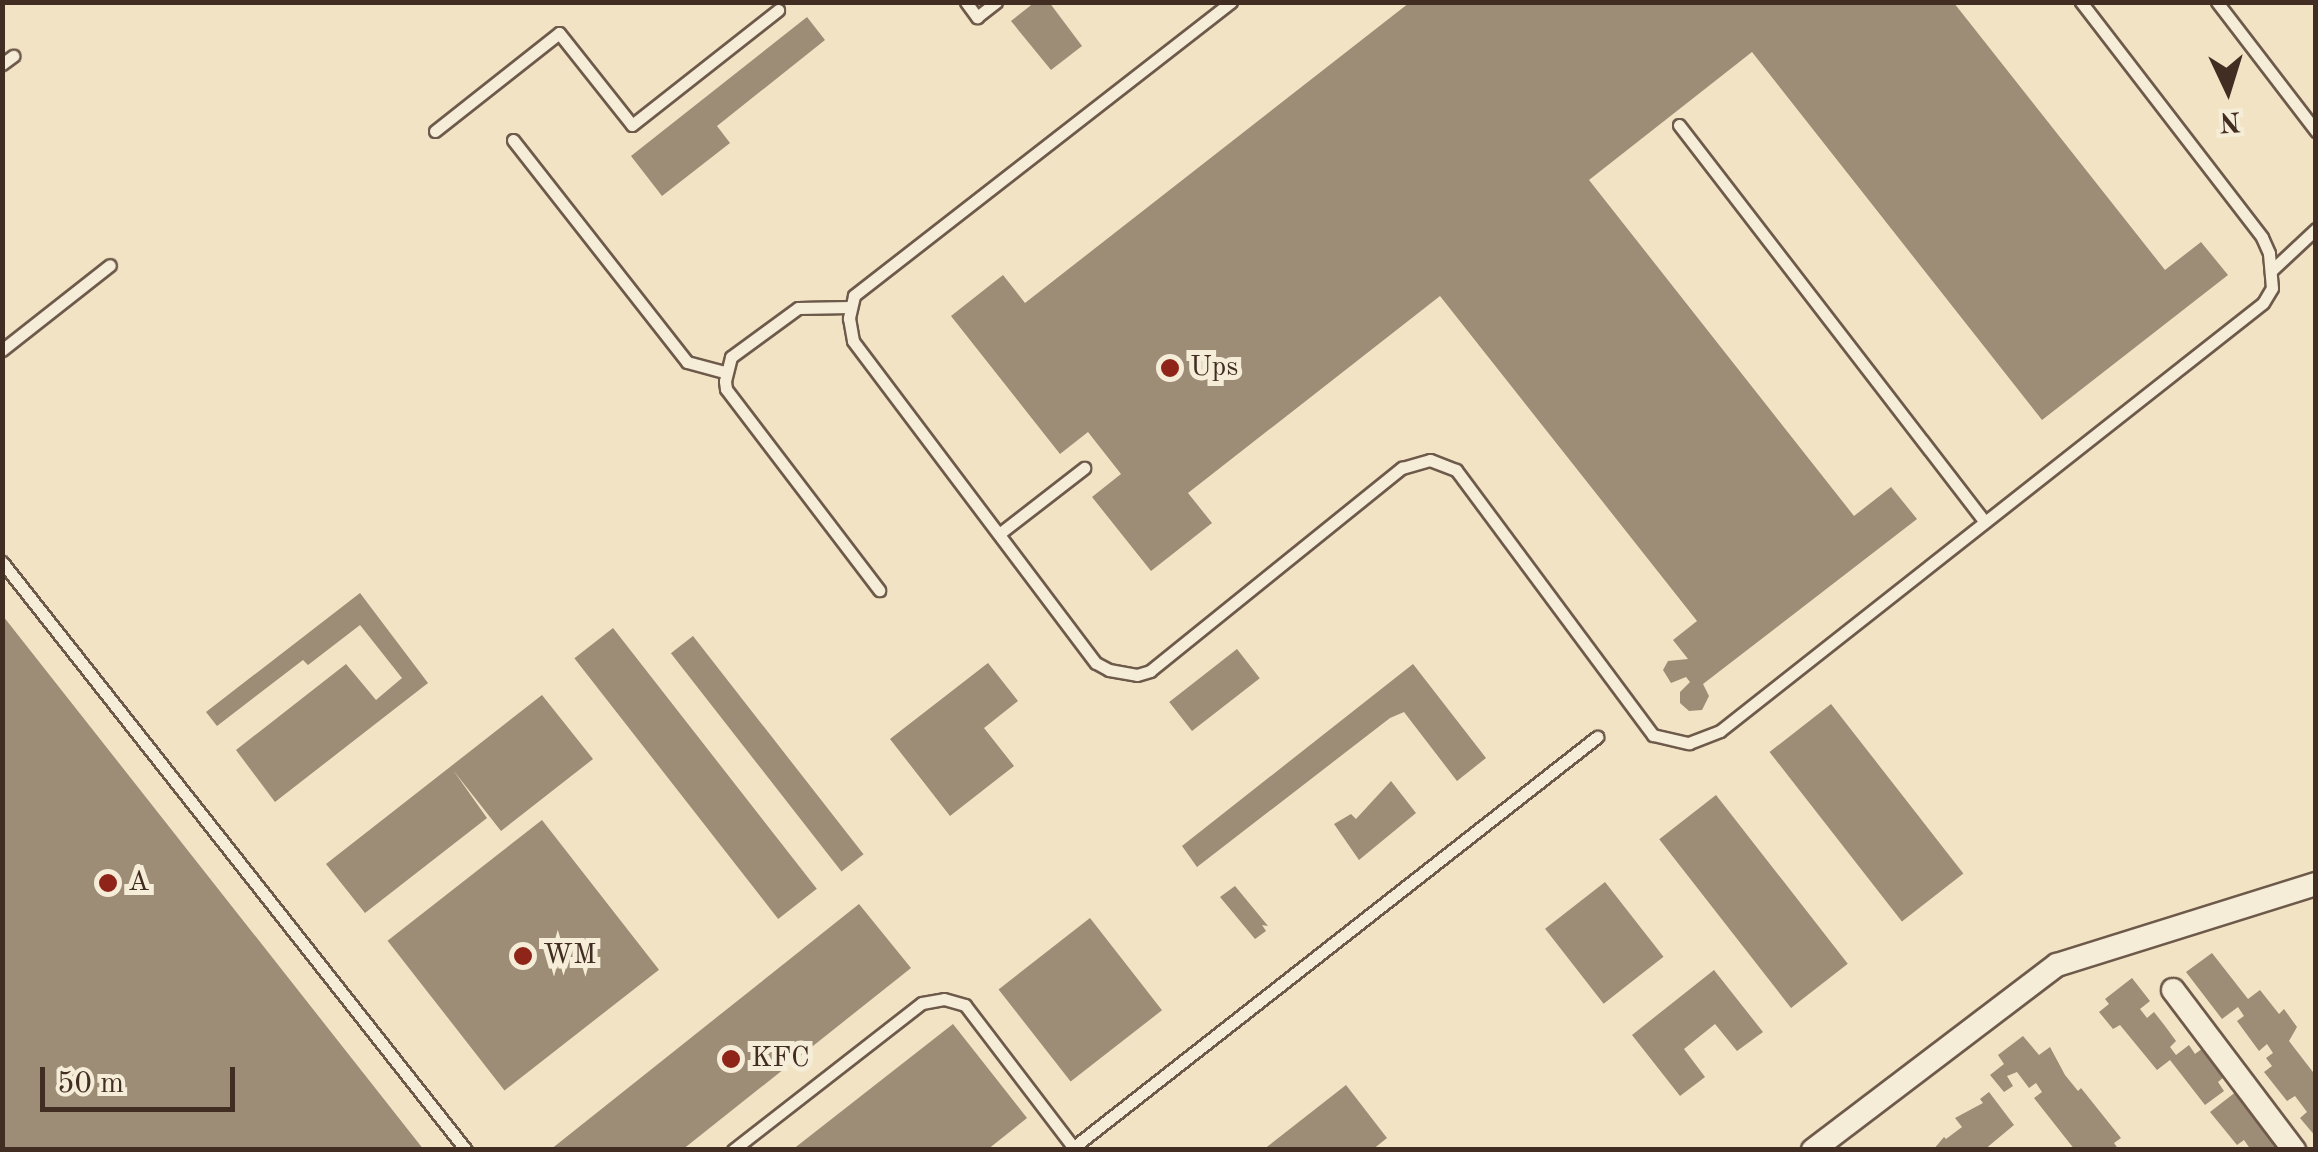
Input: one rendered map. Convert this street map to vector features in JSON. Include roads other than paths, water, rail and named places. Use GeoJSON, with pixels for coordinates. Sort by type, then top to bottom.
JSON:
{"type":"FeatureCollection","features":[{"type":"Feature","properties":{"kind":"street"},"geometry":{"type":"LineString","coordinates":[[1813,1150],[2057,965],[2316,884]]}},
{"type":"Feature","properties":{"kind":"street"},"geometry":{"type":"LineString","coordinates":[[2173,990],[2294,1150]]}},
{"type":"Feature","properties":{"kind":"lane"},"geometry":{"type":"LineString","coordinates":[[966,2],[977,17],[996,2]]}},
{"type":"Feature","properties":{"kind":"lane"},"geometry":{"type":"LineString","coordinates":[[1231,2],[854,296],[850,306],[853,341],[1096,663],[1137,675],[1150,671],[1402,468],[1415,462],[1443,462],[1456,470],[1653,735],[1689,743],[1720,731],[2263,302],[2272,288],[2272,270],[2262,238],[2081,2]]}},
{"type":"Feature","properties":{"kind":"lane"},"geometry":{"type":"LineString","coordinates":[[2217,2],[2316,130]]}},
{"type":"Feature","properties":{"kind":"lane"},"geometry":{"type":"LineString","coordinates":[[435,131],[559,33],[632,125],[778,10]]}},
{"type":"Feature","properties":{"kind":"lane"},"geometry":{"type":"LineString","coordinates":[[1679,125],[1985,522]]}},
{"type":"Feature","properties":{"kind":"lane"},"geometry":{"type":"LineString","coordinates":[[513,140],[687,362],[726,372]]}},
{"type":"Feature","properties":{"kind":"lane"},"geometry":{"type":"LineString","coordinates":[[2272,270],[2316,229]]}},
{"type":"Feature","properties":{"kind":"lane"},"geometry":{"type":"LineString","coordinates":[[2,350],[110,265]]}},
{"type":"Feature","properties":{"kind":"lane"},"geometry":{"type":"LineString","coordinates":[[850,306],[798,308],[731,358],[726,389],[879,590]]}},
{"type":"Feature","properties":{"kind":"lane"},"geometry":{"type":"LineString","coordinates":[[999,534],[1084,468]]}},
{"type":"Feature","properties":{"kind":"lane"},"geometry":{"type":"LineString","coordinates":[[2,562],[466,1150]]}},
{"type":"Feature","properties":{"kind":"lane"},"geometry":{"type":"LineString","coordinates":[[733,1150],[922,1003],[944,1000],[965,1005],[1072,1148],[1597,737]]}},
{"type":"Feature","properties":{"kind":"place","name":"Ups"},"geometry":{"type":"Point","coordinates":[1170,368]}},
{"type":"Feature","properties":{"kind":"place","name":"A"},"geometry":{"type":"Point","coordinates":[108,883]}},
{"type":"Feature","properties":{"kind":"place","name":"WM"},"geometry":{"type":"Point","coordinates":[523,956]}},
{"type":"Feature","properties":{"kind":"place","name":"KFC"},"geometry":{"type":"Point","coordinates":[731,1059]}}]}
